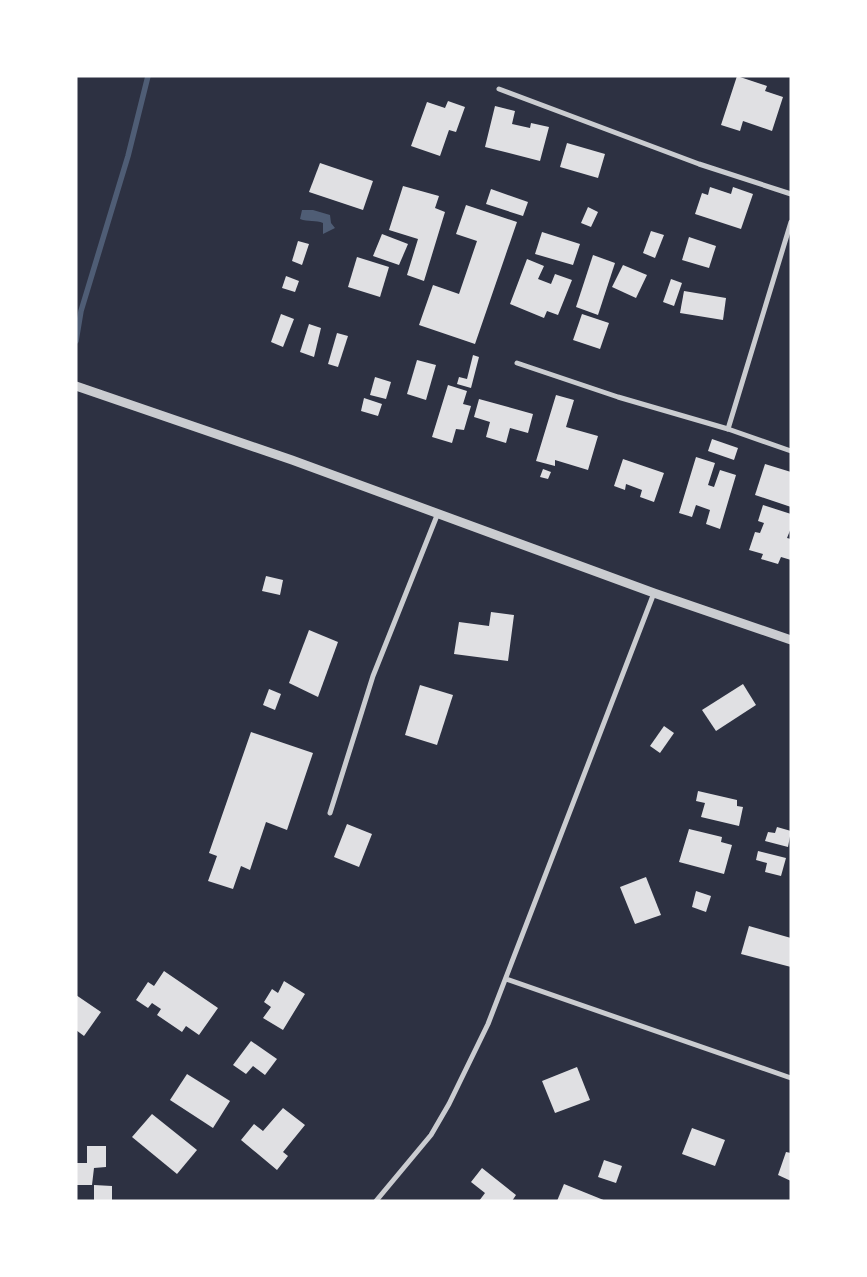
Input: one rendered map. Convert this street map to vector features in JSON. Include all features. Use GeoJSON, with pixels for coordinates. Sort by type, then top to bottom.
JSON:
{"type":"FeatureCollection","features":[{"type":"Feature","properties":{"kind":"street"},"geometry":{"type":"LineString","coordinates":[[499,89],[699,164],[791,194]]}},
{"type":"Feature","properties":{"kind":"street"},"geometry":{"type":"LineString","coordinates":[[728,429],[791,222]]}},
{"type":"Feature","properties":{"kind":"street"},"geometry":{"type":"LineString","coordinates":[[517,363],[618,397],[728,429],[791,451]]}},
{"type":"Feature","properties":{"kind":"street"},"geometry":{"type":"LineString","coordinates":[[76,386],[292,460],[654,593],[791,640]]}},
{"type":"Feature","properties":{"kind":"street"},"geometry":{"type":"LineString","coordinates":[[330,814],[373,676],[438,513]]}},
{"type":"Feature","properties":{"kind":"street"},"geometry":{"type":"LineString","coordinates":[[376,1201],[430,1135],[449,1104],[488,1024],[654,593]]}},
{"type":"Feature","properties":{"kind":"street"},"geometry":{"type":"LineString","coordinates":[[506,979],[791,1078]]}},
{"type":"Feature","properties":{"kind":"water"},"geometry":{"type":"Polygon","coordinates":[[[302,210],[313,210],[330,215],[331,223],[335,228],[323,234],[323,223],[300,219],[302,210]]]}},
{"type":"Feature","properties":{"kind":"building"},"geometry":{"type":"Polygon","coordinates":[[[737,76],[767,86],[765,91],[783,97],[772,131],[743,121],[740,131],[721,125],[737,76]]]}},
{"type":"Feature","properties":{"kind":"building"},"geometry":{"type":"Polygon","coordinates":[[[448,101],[465,107],[456,132],[449,130],[440,156],[411,146],[427,102],[445,108],[448,101]]]}},
{"type":"Feature","properties":{"kind":"building"},"geometry":{"type":"Polygon","coordinates":[[[495,106],[515,111],[512,124],[530,128],[531,123],[549,127],[540,161],[485,147],[495,106]]]}},
{"type":"Feature","properties":{"kind":"building"},"geometry":{"type":"Polygon","coordinates":[[[567,143],[605,154],[598,178],[560,167],[567,143]]]}},
{"type":"Feature","properties":{"kind":"building"},"geometry":{"type":"Polygon","coordinates":[[[320,163],[373,181],[363,210],[309,192],[320,163]]]}},
{"type":"Feature","properties":{"kind":"building"},"geometry":{"type":"Polygon","coordinates":[[[403,186],[439,196],[435,208],[445,212],[424,281],[407,275],[418,239],[389,230],[403,186]]]}},
{"type":"Feature","properties":{"kind":"building"},"geometry":{"type":"Polygon","coordinates":[[[710,187],[731,194],[733,187],[753,194],[741,229],[695,214],[702,193],[708,195],[710,187]]]}},
{"type":"Feature","properties":{"kind":"building"},"geometry":{"type":"Polygon","coordinates":[[[491,189],[528,202],[523,216],[486,204],[491,189]]]}},
{"type":"Feature","properties":{"kind":"building"},"geometry":{"type":"Polygon","coordinates":[[[466,205],[517,222],[475,344],[419,325],[433,285],[459,294],[477,241],[456,234],[466,205]]]}},
{"type":"Feature","properties":{"kind":"building"},"geometry":{"type":"Polygon","coordinates":[[[588,207],[598,212],[591,227],[581,223],[588,207]]]}},
{"type":"Feature","properties":{"kind":"building"},"geometry":{"type":"Polygon","coordinates":[[[651,231],[664,235],[655,258],[643,253],[651,231]]]}},
{"type":"Feature","properties":{"kind":"building"},"geometry":{"type":"Polygon","coordinates":[[[542,232],[580,244],[573,265],[535,254],[542,232]]]}},
{"type":"Feature","properties":{"kind":"building"},"geometry":{"type":"Polygon","coordinates":[[[382,234],[408,244],[399,265],[373,256],[382,234]]]}},
{"type":"Feature","properties":{"kind":"building"},"geometry":{"type":"Polygon","coordinates":[[[689,237],[716,246],[709,268],[682,260],[689,237]]]}},
{"type":"Feature","properties":{"kind":"building"},"geometry":{"type":"Polygon","coordinates":[[[298,241],[309,244],[302,265],[292,261],[298,241]]]}},
{"type":"Feature","properties":{"kind":"building"},"geometry":{"type":"Polygon","coordinates":[[[593,255],[615,263],[598,315],[576,307],[593,255]]]}},
{"type":"Feature","properties":{"kind":"building"},"geometry":{"type":"Polygon","coordinates":[[[357,257],[389,267],[380,297],[348,287],[357,257]]]}},
{"type":"Feature","properties":{"kind":"building"},"geometry":{"type":"Polygon","coordinates":[[[527,259],[544,266],[538,279],[551,284],[555,274],[572,280],[558,315],[547,311],[544,318],[510,304],[527,259]]]}},
{"type":"Feature","properties":{"kind":"building"},"geometry":{"type":"Polygon","coordinates":[[[623,265],[647,275],[636,298],[612,287],[623,265]]]}},
{"type":"Feature","properties":{"kind":"building"},"geometry":{"type":"Polygon","coordinates":[[[286,276],[299,281],[295,292],[282,288],[286,276]]]}},
{"type":"Feature","properties":{"kind":"building"},"geometry":{"type":"Polygon","coordinates":[[[671,279],[682,283],[674,306],[663,302],[671,279]]]}},
{"type":"Feature","properties":{"kind":"building"},"geometry":{"type":"Polygon","coordinates":[[[684,291],[726,298],[723,320],[680,313],[684,291]]]}},
{"type":"Feature","properties":{"kind":"building"},"geometry":{"type":"Polygon","coordinates":[[[281,314],[294,319],[283,347],[271,342],[281,314]]]}},
{"type":"Feature","properties":{"kind":"building"},"geometry":{"type":"Polygon","coordinates":[[[582,314],[609,323],[600,349],[573,340],[582,314]]]}},
{"type":"Feature","properties":{"kind":"building"},"geometry":{"type":"Polygon","coordinates":[[[309,324],[321,328],[314,357],[300,352],[309,324]]]}},
{"type":"Feature","properties":{"kind":"building"},"geometry":{"type":"Polygon","coordinates":[[[337,333],[348,336],[338,367],[328,364],[337,333]]]}},
{"type":"Feature","properties":{"kind":"building"},"geometry":{"type":"Polygon","coordinates":[[[473,355],[479,357],[471,388],[457,384],[459,377],[467,379],[473,355]]]}},
{"type":"Feature","properties":{"kind":"building"},"geometry":{"type":"Polygon","coordinates":[[[417,360],[436,365],[426,400],[407,394],[417,360]]]}},
{"type":"Feature","properties":{"kind":"building"},"geometry":{"type":"Polygon","coordinates":[[[375,377],[391,382],[386,399],[370,395],[375,377]]]}},
{"type":"Feature","properties":{"kind":"building"},"geometry":{"type":"Polygon","coordinates":[[[448,385],[467,391],[463,404],[471,406],[464,430],[456,429],[452,443],[432,437],[448,385]]]}},
{"type":"Feature","properties":{"kind":"building"},"geometry":{"type":"Polygon","coordinates":[[[556,395],[574,400],[566,427],[598,436],[588,470],[555,460],[555,466],[536,461],[556,395]]]}},
{"type":"Feature","properties":{"kind":"building"},"geometry":{"type":"Polygon","coordinates":[[[364,398],[382,404],[378,416],[361,411],[364,398]]]}},
{"type":"Feature","properties":{"kind":"building"},"geometry":{"type":"Polygon","coordinates":[[[479,399],[533,414],[528,433],[510,428],[506,443],[486,437],[490,422],[474,417],[479,399]]]}},
{"type":"Feature","properties":{"kind":"building"},"geometry":{"type":"Polygon","coordinates":[[[712,439],[738,448],[734,460],[708,451],[712,439]]]}},
{"type":"Feature","properties":{"kind":"building"},"geometry":{"type":"Polygon","coordinates":[[[696,457],[715,463],[708,485],[714,487],[720,470],[736,475],[720,529],[706,524],[710,510],[696,505],[692,517],[679,513],[696,457]]]}},
{"type":"Feature","properties":{"kind":"building"},"geometry":{"type":"Polygon","coordinates":[[[623,459],[664,473],[654,502],[640,497],[642,490],[626,484],[625,490],[614,486],[623,459]]]}},
{"type":"Feature","properties":{"kind":"building"},"geometry":{"type":"Polygon","coordinates":[[[765,464],[791,472],[791,507],[755,495],[765,464]]]}},
{"type":"Feature","properties":{"kind":"building"},"geometry":{"type":"Polygon","coordinates":[[[543,469],[551,472],[548,479],[540,477],[543,469]]]}},
{"type":"Feature","properties":{"kind":"building"},"geometry":{"type":"Polygon","coordinates":[[[763,505],[791,514],[791,528],[787,538],[791,539],[791,560],[781,557],[778,564],[761,559],[763,554],[749,550],[755,532],[760,533],[764,523],[758,521],[763,505]]]}},
{"type":"Feature","properties":{"kind":"building"},"geometry":{"type":"Polygon","coordinates":[[[266,576],[283,580],[280,595],[262,591],[266,576]]]}},
{"type":"Feature","properties":{"kind":"building"},"geometry":{"type":"Polygon","coordinates":[[[491,612],[514,615],[508,661],[454,654],[459,622],[489,626],[491,612]]]}},
{"type":"Feature","properties":{"kind":"building"},"geometry":{"type":"Polygon","coordinates":[[[309,630],[338,642],[318,697],[289,683],[309,630]]]}},
{"type":"Feature","properties":{"kind":"building"},"geometry":{"type":"Polygon","coordinates":[[[743,684],[756,705],[716,731],[702,710],[743,684]]]}},
{"type":"Feature","properties":{"kind":"building"},"geometry":{"type":"Polygon","coordinates":[[[420,685],[453,695],[437,745],[405,735],[420,685]]]}},
{"type":"Feature","properties":{"kind":"building"},"geometry":{"type":"Polygon","coordinates":[[[269,689],[281,694],[275,710],[263,705],[269,689]]]}},
{"type":"Feature","properties":{"kind":"building"},"geometry":{"type":"Polygon","coordinates":[[[664,726],[674,733],[660,753],[650,746],[664,726]]]}},
{"type":"Feature","properties":{"kind":"building"},"geometry":{"type":"Polygon","coordinates":[[[251,732],[313,753],[287,830],[266,822],[250,870],[241,866],[233,889],[208,881],[217,856],[209,853],[251,732]]]}},
{"type":"Feature","properties":{"kind":"building"},"geometry":{"type":"Polygon","coordinates":[[[698,791],[737,800],[737,806],[743,807],[739,826],[701,817],[705,803],[696,801],[698,791]]]}},
{"type":"Feature","properties":{"kind":"building"},"geometry":{"type":"Polygon","coordinates":[[[347,824],[372,834],[359,867],[334,857],[347,824]]]}},
{"type":"Feature","properties":{"kind":"building"},"geometry":{"type":"Polygon","coordinates":[[[777,827],[791,831],[788,847],[765,841],[768,832],[775,833],[777,827]]]}},
{"type":"Feature","properties":{"kind":"building"},"geometry":{"type":"Polygon","coordinates":[[[689,829],[722,837],[721,842],[732,845],[724,874],[679,862],[689,829]]]}},
{"type":"Feature","properties":{"kind":"building"},"geometry":{"type":"Polygon","coordinates":[[[758,851],[786,858],[781,876],[765,872],[767,863],[756,860],[758,851]]]}},
{"type":"Feature","properties":{"kind":"building"},"geometry":{"type":"Polygon","coordinates":[[[646,877],[661,915],[635,924],[620,887],[646,877]]]}},
{"type":"Feature","properties":{"kind":"building"},"geometry":{"type":"Polygon","coordinates":[[[696,891],[711,896],[706,912],[692,907],[696,891]]]}},
{"type":"Feature","properties":{"kind":"building"},"geometry":{"type":"Polygon","coordinates":[[[749,926],[791,938],[791,967],[741,954],[749,926]]]}},
{"type":"Feature","properties":{"kind":"building"},"geometry":{"type":"Polygon","coordinates":[[[164,971],[218,1008],[199,1035],[186,1026],[182,1032],[157,1015],[161,1009],[152,1003],[148,1008],[136,1000],[148,982],[154,986],[164,971]]]}},
{"type":"Feature","properties":{"kind":"building"},"geometry":{"type":"Polygon","coordinates":[[[284,981],[305,994],[283,1030],[263,1018],[271,1007],[264,1002],[272,989],[278,993],[284,981]]]}},
{"type":"Feature","properties":{"kind":"building"},"geometry":{"type":"Polygon","coordinates":[[[76,995],[101,1012],[84,1036],[76,1030],[76,995]]]}},
{"type":"Feature","properties":{"kind":"building"},"geometry":{"type":"Polygon","coordinates":[[[251,1041],[277,1059],[265,1075],[253,1066],[246,1074],[233,1065],[251,1041]]]}},
{"type":"Feature","properties":{"kind":"building"},"geometry":{"type":"Polygon","coordinates":[[[577,1067],[590,1100],[555,1113],[542,1081],[577,1067]]]}},
{"type":"Feature","properties":{"kind":"building"},"geometry":{"type":"Polygon","coordinates":[[[187,1074],[230,1101],[213,1128],[170,1100],[187,1074]]]}},
{"type":"Feature","properties":{"kind":"building"},"geometry":{"type":"Polygon","coordinates":[[[283,1108],[305,1125],[283,1152],[288,1156],[277,1170],[241,1140],[254,1124],[263,1131],[283,1108]]]}},
{"type":"Feature","properties":{"kind":"building"},"geometry":{"type":"Polygon","coordinates":[[[152,1114],[197,1150],[177,1174],[132,1137],[152,1114]]]}},
{"type":"Feature","properties":{"kind":"building"},"geometry":{"type":"Polygon","coordinates":[[[692,1128],[725,1140],[715,1166],[682,1154],[692,1128]]]}},
{"type":"Feature","properties":{"kind":"building"},"geometry":{"type":"Polygon","coordinates":[[[87,1146],[106,1146],[106,1167],[94,1168],[92,1185],[76,1185],[76,1163],[87,1163],[87,1146]]]}},
{"type":"Feature","properties":{"kind":"building"},"geometry":{"type":"Polygon","coordinates":[[[786,1152],[791,1153],[791,1181],[778,1175],[786,1152]]]}},
{"type":"Feature","properties":{"kind":"building"},"geometry":{"type":"Polygon","coordinates":[[[604,1160],[622,1166],[616,1183],[598,1177],[604,1160]]]}},
{"type":"Feature","properties":{"kind":"building"},"geometry":{"type":"Polygon","coordinates":[[[482,1168],[516,1195],[512,1201],[479,1201],[485,1193],[471,1182],[482,1168]]]}},
{"type":"Feature","properties":{"kind":"building"},"geometry":{"type":"Polygon","coordinates":[[[564,1184],[606,1201],[557,1201],[564,1184]]]}},
{"type":"Feature","properties":{"kind":"building"},"geometry":{"type":"Polygon","coordinates":[[[94,1185],[112,1186],[112,1201],[94,1201],[94,1185]]]}},
{"type":"Feature","properties":{"kind":"waterway"},"geometry":{"type":"LineString","coordinates":[[76,341],[81,311],[128,156],[148,76]]}}]}
